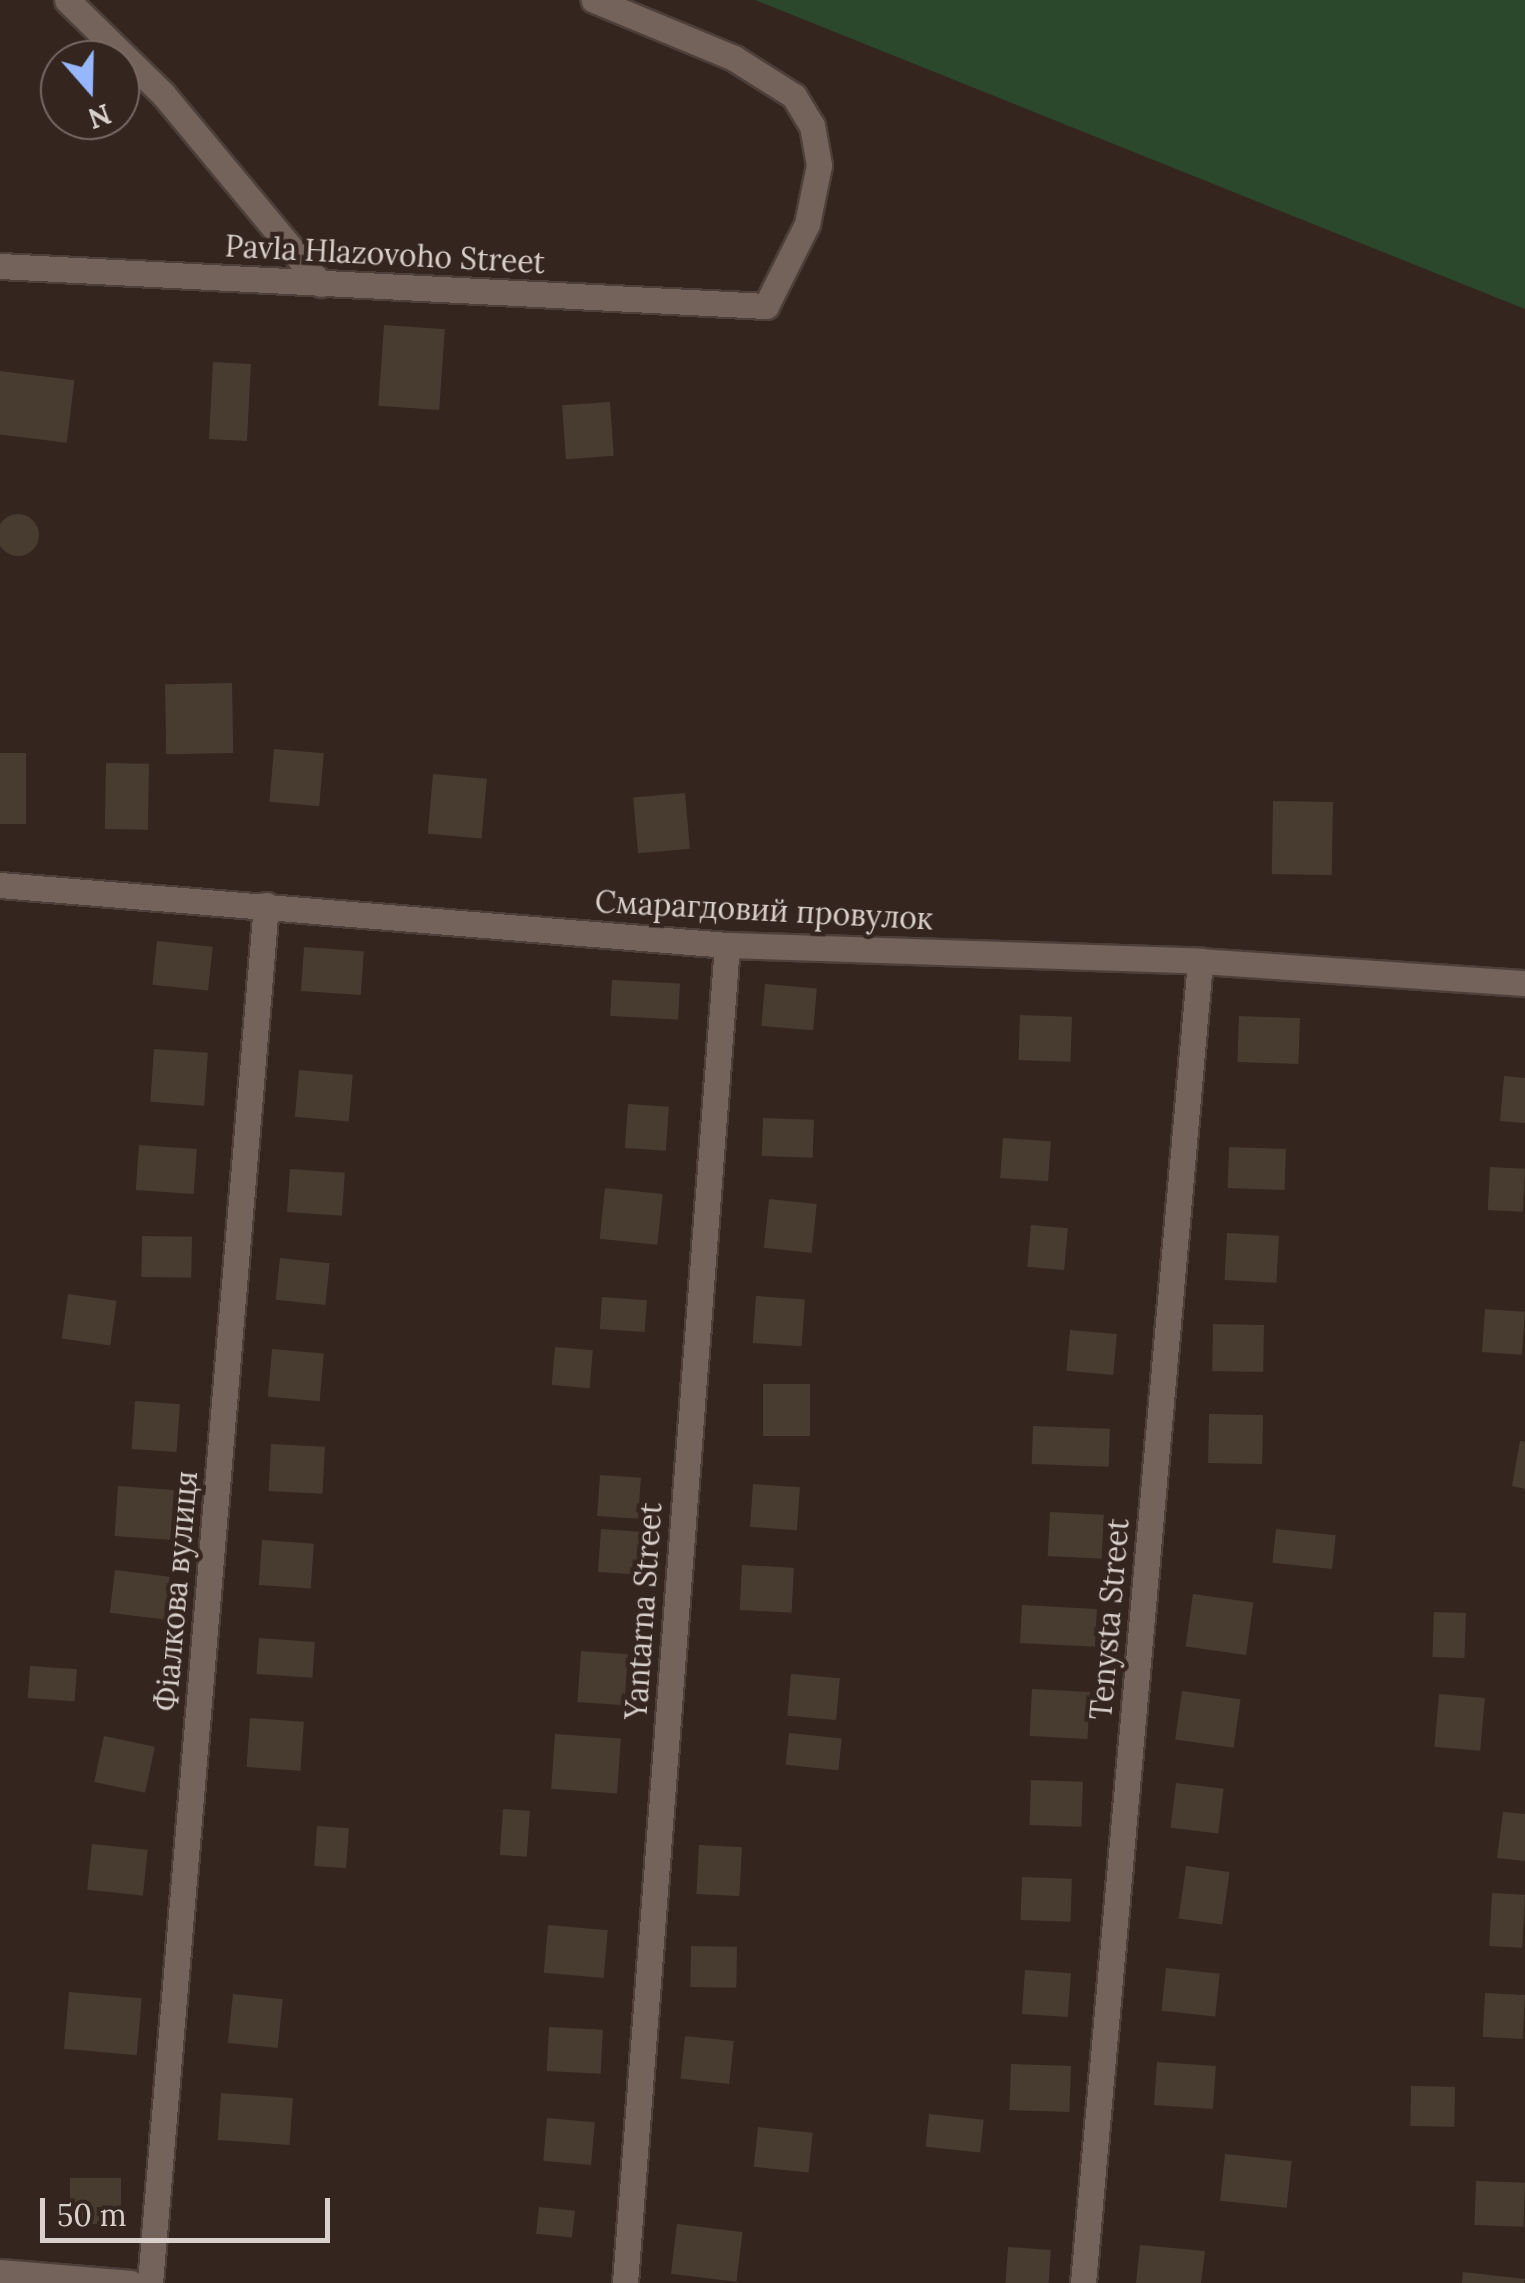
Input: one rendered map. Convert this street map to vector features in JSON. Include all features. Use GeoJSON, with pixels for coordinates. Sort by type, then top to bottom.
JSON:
{"type":"FeatureCollection","features":[{"type":"Feature","properties":{"kind":"street"},"geometry":{"type":"LineString","coordinates":[[66,0],[163,94],[321,284]]}},
{"type":"Feature","properties":{"kind":"street","name":"Pavla Hlazovoho Street"},"geometry":{"type":"LineString","coordinates":[[0,266],[766,306],[807,224],[819,165],[812,126],[794,96],[734,58],[594,0]]}},
{"type":"Feature","properties":{"kind":"street","name":"Смарагдовий провулок"},"geometry":{"type":"LineString","coordinates":[[0,884],[727,944],[1200,961],[1525,984]]}},
{"type":"Feature","properties":{"kind":"street","name":"Фіалкова вулиця"},"geometry":{"type":"LineString","coordinates":[[150,2283],[266,905]]}},
{"type":"Feature","properties":{"kind":"street","name":"Yantarna Street"},"geometry":{"type":"LineString","coordinates":[[625,2283],[727,944]]}},
{"type":"Feature","properties":{"kind":"street","name":"Tenysta Street"},"geometry":{"type":"LineString","coordinates":[[1083,2283],[1200,961]]}},
{"type":"Feature","properties":{"kind":"street"},"geometry":{"type":"LineString","coordinates":[[0,2272],[130,2283]]}},
{"type":"Feature","properties":{"kind":"green space"},"geometry":{"type":"Polygon","coordinates":[[[755,0],[1525,0],[1525,309],[755,0]]]}},
{"type":"Feature","properties":{"kind":"building"},"geometry":{"type":"Polygon","coordinates":[[[384,325],[445,329],[439,410],[378,406],[384,325]]]}},
{"type":"Feature","properties":{"kind":"building"},"geometry":{"type":"Polygon","coordinates":[[[213,362],[251,364],[247,441],[209,439],[213,362]]]}},
{"type":"Feature","properties":{"kind":"building"},"geometry":{"type":"Polygon","coordinates":[[[0,371],[74,380],[67,443],[0,434],[0,371]]]}},
{"type":"Feature","properties":{"kind":"building"},"geometry":{"type":"Polygon","coordinates":[[[610,402],[614,456],[566,459],[562,405],[610,402]]]}},
{"type":"Feature","properties":{"kind":"building"},"geometry":{"type":"Polygon","coordinates":[[[18,514],[33,520],[39,535],[33,550],[18,556],[3,550],[-3,535],[3,520],[18,514]]]}},
{"type":"Feature","properties":{"kind":"building"},"geometry":{"type":"Polygon","coordinates":[[[232,683],[233,753],[166,754],[165,684],[232,683]]]}},
{"type":"Feature","properties":{"kind":"building"},"geometry":{"type":"Polygon","coordinates":[[[274,749],[324,753],[319,806],[269,802],[274,749]]]}},
{"type":"Feature","properties":{"kind":"building"},"geometry":{"type":"Polygon","coordinates":[[[0,753],[26,753],[26,824],[0,824],[0,753]]]}},
{"type":"Feature","properties":{"kind":"building"},"geometry":{"type":"Polygon","coordinates":[[[106,763],[149,764],[148,830],[105,829],[106,763]]]}},
{"type":"Feature","properties":{"kind":"building"},"geometry":{"type":"Polygon","coordinates":[[[433,774],[487,779],[482,838],[428,834],[433,774]]]}},
{"type":"Feature","properties":{"kind":"building"},"geometry":{"type":"Polygon","coordinates":[[[685,793],[690,849],[638,853],[633,798],[685,793]]]}},
{"type":"Feature","properties":{"kind":"building"},"geometry":{"type":"Polygon","coordinates":[[[1273,801],[1333,802],[1332,875],[1272,874],[1273,801]]]}},
{"type":"Feature","properties":{"kind":"building"},"geometry":{"type":"Polygon","coordinates":[[[157,941],[213,947],[208,991],[152,985],[157,941]]]}},
{"type":"Feature","properties":{"kind":"building"},"geometry":{"type":"Polygon","coordinates":[[[304,947],[364,951],[361,995],[301,991],[304,947]]]}},
{"type":"Feature","properties":{"kind":"building"},"geometry":{"type":"Polygon","coordinates":[[[612,980],[680,984],[678,1020],[610,1016],[612,980]]]}},
{"type":"Feature","properties":{"kind":"building"},"geometry":{"type":"Polygon","coordinates":[[[765,984],[817,989],[813,1030],[761,1026],[765,984]]]}},
{"type":"Feature","properties":{"kind":"building"},"geometry":{"type":"Polygon","coordinates":[[[1020,1015],[1072,1017],[1070,1062],[1018,1060],[1020,1015]]]}},
{"type":"Feature","properties":{"kind":"building"},"geometry":{"type":"Polygon","coordinates":[[[1239,1016],[1300,1018],[1298,1064],[1237,1062],[1239,1016]]]}},
{"type":"Feature","properties":{"kind":"building"},"geometry":{"type":"Polygon","coordinates":[[[154,1049],[208,1053],[204,1106],[150,1102],[154,1049]]]}},
{"type":"Feature","properties":{"kind":"building"},"geometry":{"type":"Polygon","coordinates":[[[299,1070],[353,1075],[349,1122],[295,1117],[299,1070]]]}},
{"type":"Feature","properties":{"kind":"building"},"geometry":{"type":"Polygon","coordinates":[[[1504,1076],[1525,1078],[1525,1123],[1500,1121],[1504,1076]]]}},
{"type":"Feature","properties":{"kind":"building"},"geometry":{"type":"Polygon","coordinates":[[[628,1104],[669,1107],[666,1151],[625,1148],[628,1104]]]}},
{"type":"Feature","properties":{"kind":"building"},"geometry":{"type":"Polygon","coordinates":[[[763,1118],[814,1120],[813,1158],[762,1156],[763,1118]]]}},
{"type":"Feature","properties":{"kind":"building"},"geometry":{"type":"Polygon","coordinates":[[[1003,1138],[1051,1141],[1048,1181],[1000,1178],[1003,1138]]]}},
{"type":"Feature","properties":{"kind":"building"},"geometry":{"type":"Polygon","coordinates":[[[139,1145],[197,1149],[194,1194],[136,1190],[139,1145]]]}},
{"type":"Feature","properties":{"kind":"building"},"geometry":{"type":"Polygon","coordinates":[[[1229,1147],[1286,1149],[1285,1190],[1228,1188],[1229,1147]]]}},
{"type":"Feature","properties":{"kind":"building"},"geometry":{"type":"Polygon","coordinates":[[[1490,1167],[1525,1169],[1523,1212],[1488,1210],[1490,1167]]]}},
{"type":"Feature","properties":{"kind":"building"},"geometry":{"type":"Polygon","coordinates":[[[290,1169],[345,1173],[342,1216],[287,1212],[290,1169]]]}},
{"type":"Feature","properties":{"kind":"building"},"geometry":{"type":"Polygon","coordinates":[[[605,1188],[663,1194],[657,1245],[600,1239],[605,1188]]]}},
{"type":"Feature","properties":{"kind":"building"},"geometry":{"type":"Polygon","coordinates":[[[769,1199],[817,1204],[812,1253],[764,1248],[769,1199]]]}},
{"type":"Feature","properties":{"kind":"building"},"geometry":{"type":"Polygon","coordinates":[[[1031,1225],[1068,1228],[1064,1270],[1027,1267],[1031,1225]]]}},
{"type":"Feature","properties":{"kind":"building"},"geometry":{"type":"Polygon","coordinates":[[[1227,1233],[1279,1236],[1276,1283],[1225,1280],[1227,1233]]]}},
{"type":"Feature","properties":{"kind":"building"},"geometry":{"type":"Polygon","coordinates":[[[142,1236],[192,1237],[191,1278],[141,1277],[142,1236]]]}},
{"type":"Feature","properties":{"kind":"building"},"geometry":{"type":"Polygon","coordinates":[[[280,1258],[330,1263],[325,1305],[276,1300],[280,1258]]]}},
{"type":"Feature","properties":{"kind":"building"},"geometry":{"type":"Polygon","coordinates":[[[68,1294],[117,1301],[110,1345],[62,1339],[68,1294]]]}},
{"type":"Feature","properties":{"kind":"building"},"geometry":{"type":"Polygon","coordinates":[[[756,1296],[805,1299],[802,1346],[753,1343],[756,1296]]]}},
{"type":"Feature","properties":{"kind":"building"},"geometry":{"type":"Polygon","coordinates":[[[602,1297],[647,1300],[645,1332],[600,1329],[602,1297]]]}},
{"type":"Feature","properties":{"kind":"building"},"geometry":{"type":"Polygon","coordinates":[[[1485,1309],[1525,1312],[1522,1355],[1482,1352],[1485,1309]]]}},
{"type":"Feature","properties":{"kind":"building"},"geometry":{"type":"Polygon","coordinates":[[[1213,1324],[1264,1325],[1263,1372],[1212,1371],[1213,1324]]]}},
{"type":"Feature","properties":{"kind":"building"},"geometry":{"type":"Polygon","coordinates":[[[1070,1330],[1117,1334],[1113,1375],[1066,1371],[1070,1330]]]}},
{"type":"Feature","properties":{"kind":"building"},"geometry":{"type":"Polygon","coordinates":[[[555,1347],[593,1350],[590,1388],[552,1385],[555,1347]]]}},
{"type":"Feature","properties":{"kind":"building"},"geometry":{"type":"Polygon","coordinates":[[[272,1349],[324,1354],[320,1401],[268,1397],[272,1349]]]}},
{"type":"Feature","properties":{"kind":"building"},"geometry":{"type":"Polygon","coordinates":[[[763,1384],[810,1384],[810,1436],[763,1436],[763,1384]]]}},
{"type":"Feature","properties":{"kind":"building"},"geometry":{"type":"Polygon","coordinates":[[[135,1401],[180,1404],[177,1452],[132,1449],[135,1401]]]}},
{"type":"Feature","properties":{"kind":"building"},"geometry":{"type":"Polygon","coordinates":[[[1209,1414],[1263,1415],[1262,1464],[1208,1463],[1209,1414]]]}},
{"type":"Feature","properties":{"kind":"building"},"geometry":{"type":"Polygon","coordinates":[[[1033,1426],[1110,1429],[1109,1467],[1032,1464],[1033,1426]]]}},
{"type":"Feature","properties":{"kind":"building"},"geometry":{"type":"Polygon","coordinates":[[[1520,1441],[1525,1442],[1525,1489],[1512,1486],[1520,1441]]]}},
{"type":"Feature","properties":{"kind":"building"},"geometry":{"type":"Polygon","coordinates":[[[271,1444],[325,1447],[322,1494],[269,1491],[271,1444]]]}},
{"type":"Feature","properties":{"kind":"building"},"geometry":{"type":"Polygon","coordinates":[[[600,1475],[641,1478],[638,1519],[597,1516],[600,1475]]]}},
{"type":"Feature","properties":{"kind":"building"},"geometry":{"type":"Polygon","coordinates":[[[753,1484],[800,1487],[797,1530],[750,1527],[753,1484]]]}},
{"type":"Feature","properties":{"kind":"building"},"geometry":{"type":"Polygon","coordinates":[[[118,1486],[174,1490],[170,1540],[115,1536],[118,1486]]]}},
{"type":"Feature","properties":{"kind":"building"},"geometry":{"type":"Polygon","coordinates":[[[1050,1512],[1104,1515],[1102,1559],[1048,1556],[1050,1512]]]}},
{"type":"Feature","properties":{"kind":"building"},"geometry":{"type":"Polygon","coordinates":[[[601,1529],[640,1532],[637,1575],[598,1572],[601,1529]]]}},
{"type":"Feature","properties":{"kind":"building"},"geometry":{"type":"Polygon","coordinates":[[[1276,1529],[1336,1535],[1332,1569],[1272,1563],[1276,1529]]]}},
{"type":"Feature","properties":{"kind":"building"},"geometry":{"type":"Polygon","coordinates":[[[262,1540],[314,1544],[311,1589],[259,1585],[262,1540]]]}},
{"type":"Feature","properties":{"kind":"building"},"geometry":{"type":"Polygon","coordinates":[[[742,1565],[794,1568],[792,1613],[740,1610],[742,1565]]]}},
{"type":"Feature","properties":{"kind":"building"},"geometry":{"type":"Polygon","coordinates":[[[115,1570],[170,1577],[164,1619],[110,1613],[115,1570]]]}},
{"type":"Feature","properties":{"kind":"building"},"geometry":{"type":"Polygon","coordinates":[[[1193,1594],[1253,1602],[1246,1655],[1186,1646],[1193,1594]]]}},
{"type":"Feature","properties":{"kind":"building"},"geometry":{"type":"Polygon","coordinates":[[[1022,1605],[1097,1609],[1095,1647],[1020,1643],[1022,1605]]]}},
{"type":"Feature","properties":{"kind":"building"},"geometry":{"type":"Polygon","coordinates":[[[1434,1612],[1466,1613],[1464,1658],[1432,1657],[1434,1612]]]}},
{"type":"Feature","properties":{"kind":"building"},"geometry":{"type":"Polygon","coordinates":[[[259,1638],[315,1642],[312,1678],[256,1674],[259,1638]]]}},
{"type":"Feature","properties":{"kind":"building"},"geometry":{"type":"Polygon","coordinates":[[[581,1651],[628,1654],[624,1705],[577,1702],[581,1651]]]}},
{"type":"Feature","properties":{"kind":"building"},"geometry":{"type":"Polygon","coordinates":[[[30,1666],[77,1669],[75,1701],[28,1698],[30,1666]]]}},
{"type":"Feature","properties":{"kind":"building"},"geometry":{"type":"Polygon","coordinates":[[[791,1674],[840,1678],[836,1720],[787,1716],[791,1674]]]}},
{"type":"Feature","properties":{"kind":"building"},"geometry":{"type":"Polygon","coordinates":[[[1032,1689],[1090,1692],[1087,1739],[1030,1736],[1032,1689]]]}},
{"type":"Feature","properties":{"kind":"building"},"geometry":{"type":"Polygon","coordinates":[[[1182,1691],[1240,1699],[1234,1748],[1175,1740],[1182,1691]]]}},
{"type":"Feature","properties":{"kind":"building"},"geometry":{"type":"Polygon","coordinates":[[[1439,1694],[1485,1698],[1480,1751],[1434,1747],[1439,1694]]]}},
{"type":"Feature","properties":{"kind":"building"},"geometry":{"type":"Polygon","coordinates":[[[250,1718],[304,1722],[300,1771],[247,1767],[250,1718]]]}},
{"type":"Feature","properties":{"kind":"building"},"geometry":{"type":"Polygon","coordinates":[[[789,1733],[842,1739],[838,1770],[786,1765],[789,1733]]]}},
{"type":"Feature","properties":{"kind":"building"},"geometry":{"type":"Polygon","coordinates":[[[555,1734],[621,1739],[617,1793],[551,1789],[555,1734]]]}},
{"type":"Feature","properties":{"kind":"building"},"geometry":{"type":"Polygon","coordinates":[[[104,1736],[155,1747],[145,1793],[94,1782],[104,1736]]]}},
{"type":"Feature","properties":{"kind":"building"},"geometry":{"type":"Polygon","coordinates":[[[1031,1780],[1083,1782],[1081,1827],[1029,1825],[1031,1780]]]}},
{"type":"Feature","properties":{"kind":"building"},"geometry":{"type":"Polygon","coordinates":[[[1176,1783],[1224,1789],[1218,1834],[1171,1828],[1176,1783]]]}},
{"type":"Feature","properties":{"kind":"building"},"geometry":{"type":"Polygon","coordinates":[[[503,1809],[530,1811],[527,1857],[500,1855],[503,1809]]]}},
{"type":"Feature","properties":{"kind":"building"},"geometry":{"type":"Polygon","coordinates":[[[1503,1812],[1525,1814],[1525,1861],[1497,1858],[1503,1812]]]}},
{"type":"Feature","properties":{"kind":"building"},"geometry":{"type":"Polygon","coordinates":[[[317,1826],[349,1828],[346,1868],[314,1866],[317,1826]]]}},
{"type":"Feature","properties":{"kind":"building"},"geometry":{"type":"Polygon","coordinates":[[[92,1844],[148,1850],[143,1896],[87,1890],[92,1844]]]}},
{"type":"Feature","properties":{"kind":"building"},"geometry":{"type":"Polygon","coordinates":[[[699,1845],[742,1847],[739,1896],[696,1894],[699,1845]]]}},
{"type":"Feature","properties":{"kind":"building"},"geometry":{"type":"Polygon","coordinates":[[[1186,1866],[1230,1872],[1222,1925],[1179,1918],[1186,1866]]]}},
{"type":"Feature","properties":{"kind":"building"},"geometry":{"type":"Polygon","coordinates":[[[1022,1877],[1072,1879],[1070,1922],[1020,1920],[1022,1877]]]}},
{"type":"Feature","properties":{"kind":"building"},"geometry":{"type":"Polygon","coordinates":[[[1492,1893],[1525,1895],[1522,1948],[1489,1946],[1492,1893]]]}},
{"type":"Feature","properties":{"kind":"building"},"geometry":{"type":"Polygon","coordinates":[[[548,1925],[608,1930],[604,1978],[544,1973],[548,1925]]]}},
{"type":"Feature","properties":{"kind":"building"},"geometry":{"type":"Polygon","coordinates":[[[691,1946],[737,1947],[736,1988],[690,1987],[691,1946]]]}},
{"type":"Feature","properties":{"kind":"building"},"geometry":{"type":"Polygon","coordinates":[[[1166,1968],[1220,1974],[1215,2016],[1162,2011],[1166,1968]]]}},
{"type":"Feature","properties":{"kind":"building"},"geometry":{"type":"Polygon","coordinates":[[[1025,1970],[1071,1973],[1068,2017],[1022,2014],[1025,1970]]]}},
{"type":"Feature","properties":{"kind":"building"},"geometry":{"type":"Polygon","coordinates":[[[69,1992],[142,1998],[137,2055],[64,2049],[69,1992]]]}},
{"type":"Feature","properties":{"kind":"building"},"geometry":{"type":"Polygon","coordinates":[[[1485,1993],[1525,1995],[1523,2039],[1483,2037],[1485,1993]]]}},
{"type":"Feature","properties":{"kind":"building"},"geometry":{"type":"Polygon","coordinates":[[[233,1994],[283,1999],[278,2048],[228,2043],[233,1994]]]}},
{"type":"Feature","properties":{"kind":"building"},"geometry":{"type":"Polygon","coordinates":[[[549,2027],[603,2030],[601,2074],[547,2071],[549,2027]]]}},
{"type":"Feature","properties":{"kind":"building"},"geometry":{"type":"Polygon","coordinates":[[[685,2036],[734,2041],[729,2084],[681,2079],[685,2036]]]}},
{"type":"Feature","properties":{"kind":"building"},"geometry":{"type":"Polygon","coordinates":[[[1157,2062],[1216,2066],[1213,2109],[1154,2105],[1157,2062]]]}},
{"type":"Feature","properties":{"kind":"building"},"geometry":{"type":"Polygon","coordinates":[[[1011,2064],[1071,2066],[1069,2112],[1009,2110],[1011,2064]]]}},
{"type":"Feature","properties":{"kind":"building"},"geometry":{"type":"Polygon","coordinates":[[[1411,2086],[1455,2087],[1454,2127],[1410,2126],[1411,2086]]]}},
{"type":"Feature","properties":{"kind":"building"},"geometry":{"type":"Polygon","coordinates":[[[221,2093],[293,2098],[290,2145],[218,2140],[221,2093]]]}},
{"type":"Feature","properties":{"kind":"building"},"geometry":{"type":"Polygon","coordinates":[[[929,2114],[984,2120],[980,2153],[926,2147],[929,2114]]]}},
{"type":"Feature","properties":{"kind":"building"},"geometry":{"type":"Polygon","coordinates":[[[547,2118],[595,2122],[591,2165],[543,2161],[547,2118]]]}},
{"type":"Feature","properties":{"kind":"building"},"geometry":{"type":"Polygon","coordinates":[[[758,2127],[813,2133],[809,2173],[754,2167],[758,2127]]]}},
{"type":"Feature","properties":{"kind":"building"},"geometry":{"type":"Polygon","coordinates":[[[1225,2154],[1292,2161],[1287,2208],[1220,2201],[1225,2154]]]}},
{"type":"Feature","properties":{"kind":"building"},"geometry":{"type":"Polygon","coordinates":[[[70,2178],[121,2178],[121,2224],[70,2224],[70,2178]]]}},
{"type":"Feature","properties":{"kind":"building"},"geometry":{"type":"Polygon","coordinates":[[[1476,2181],[1525,2183],[1523,2227],[1474,2225],[1476,2181]]]}},
{"type":"Feature","properties":{"kind":"building"},"geometry":{"type":"Polygon","coordinates":[[[539,2207],[575,2211],[572,2238],[536,2234],[539,2207]]]}},
{"type":"Feature","properties":{"kind":"building"},"geometry":{"type":"Polygon","coordinates":[[[677,2224],[743,2232],[736,2282],[671,2274],[677,2224]]]}},
{"type":"Feature","properties":{"kind":"building"},"geometry":{"type":"Polygon","coordinates":[[[1140,2245],[1205,2251],[1201,2283],[1136,2283],[1140,2245]]]}},
{"type":"Feature","properties":{"kind":"building"},"geometry":{"type":"Polygon","coordinates":[[[1008,2247],[1051,2250],[1049,2283],[1005,2283],[1008,2247]]]}},
{"type":"Feature","properties":{"kind":"building"},"geometry":{"type":"Polygon","coordinates":[[[1463,2272],[1525,2279],[1524,2283],[1462,2283],[1463,2272]]]}}]}
